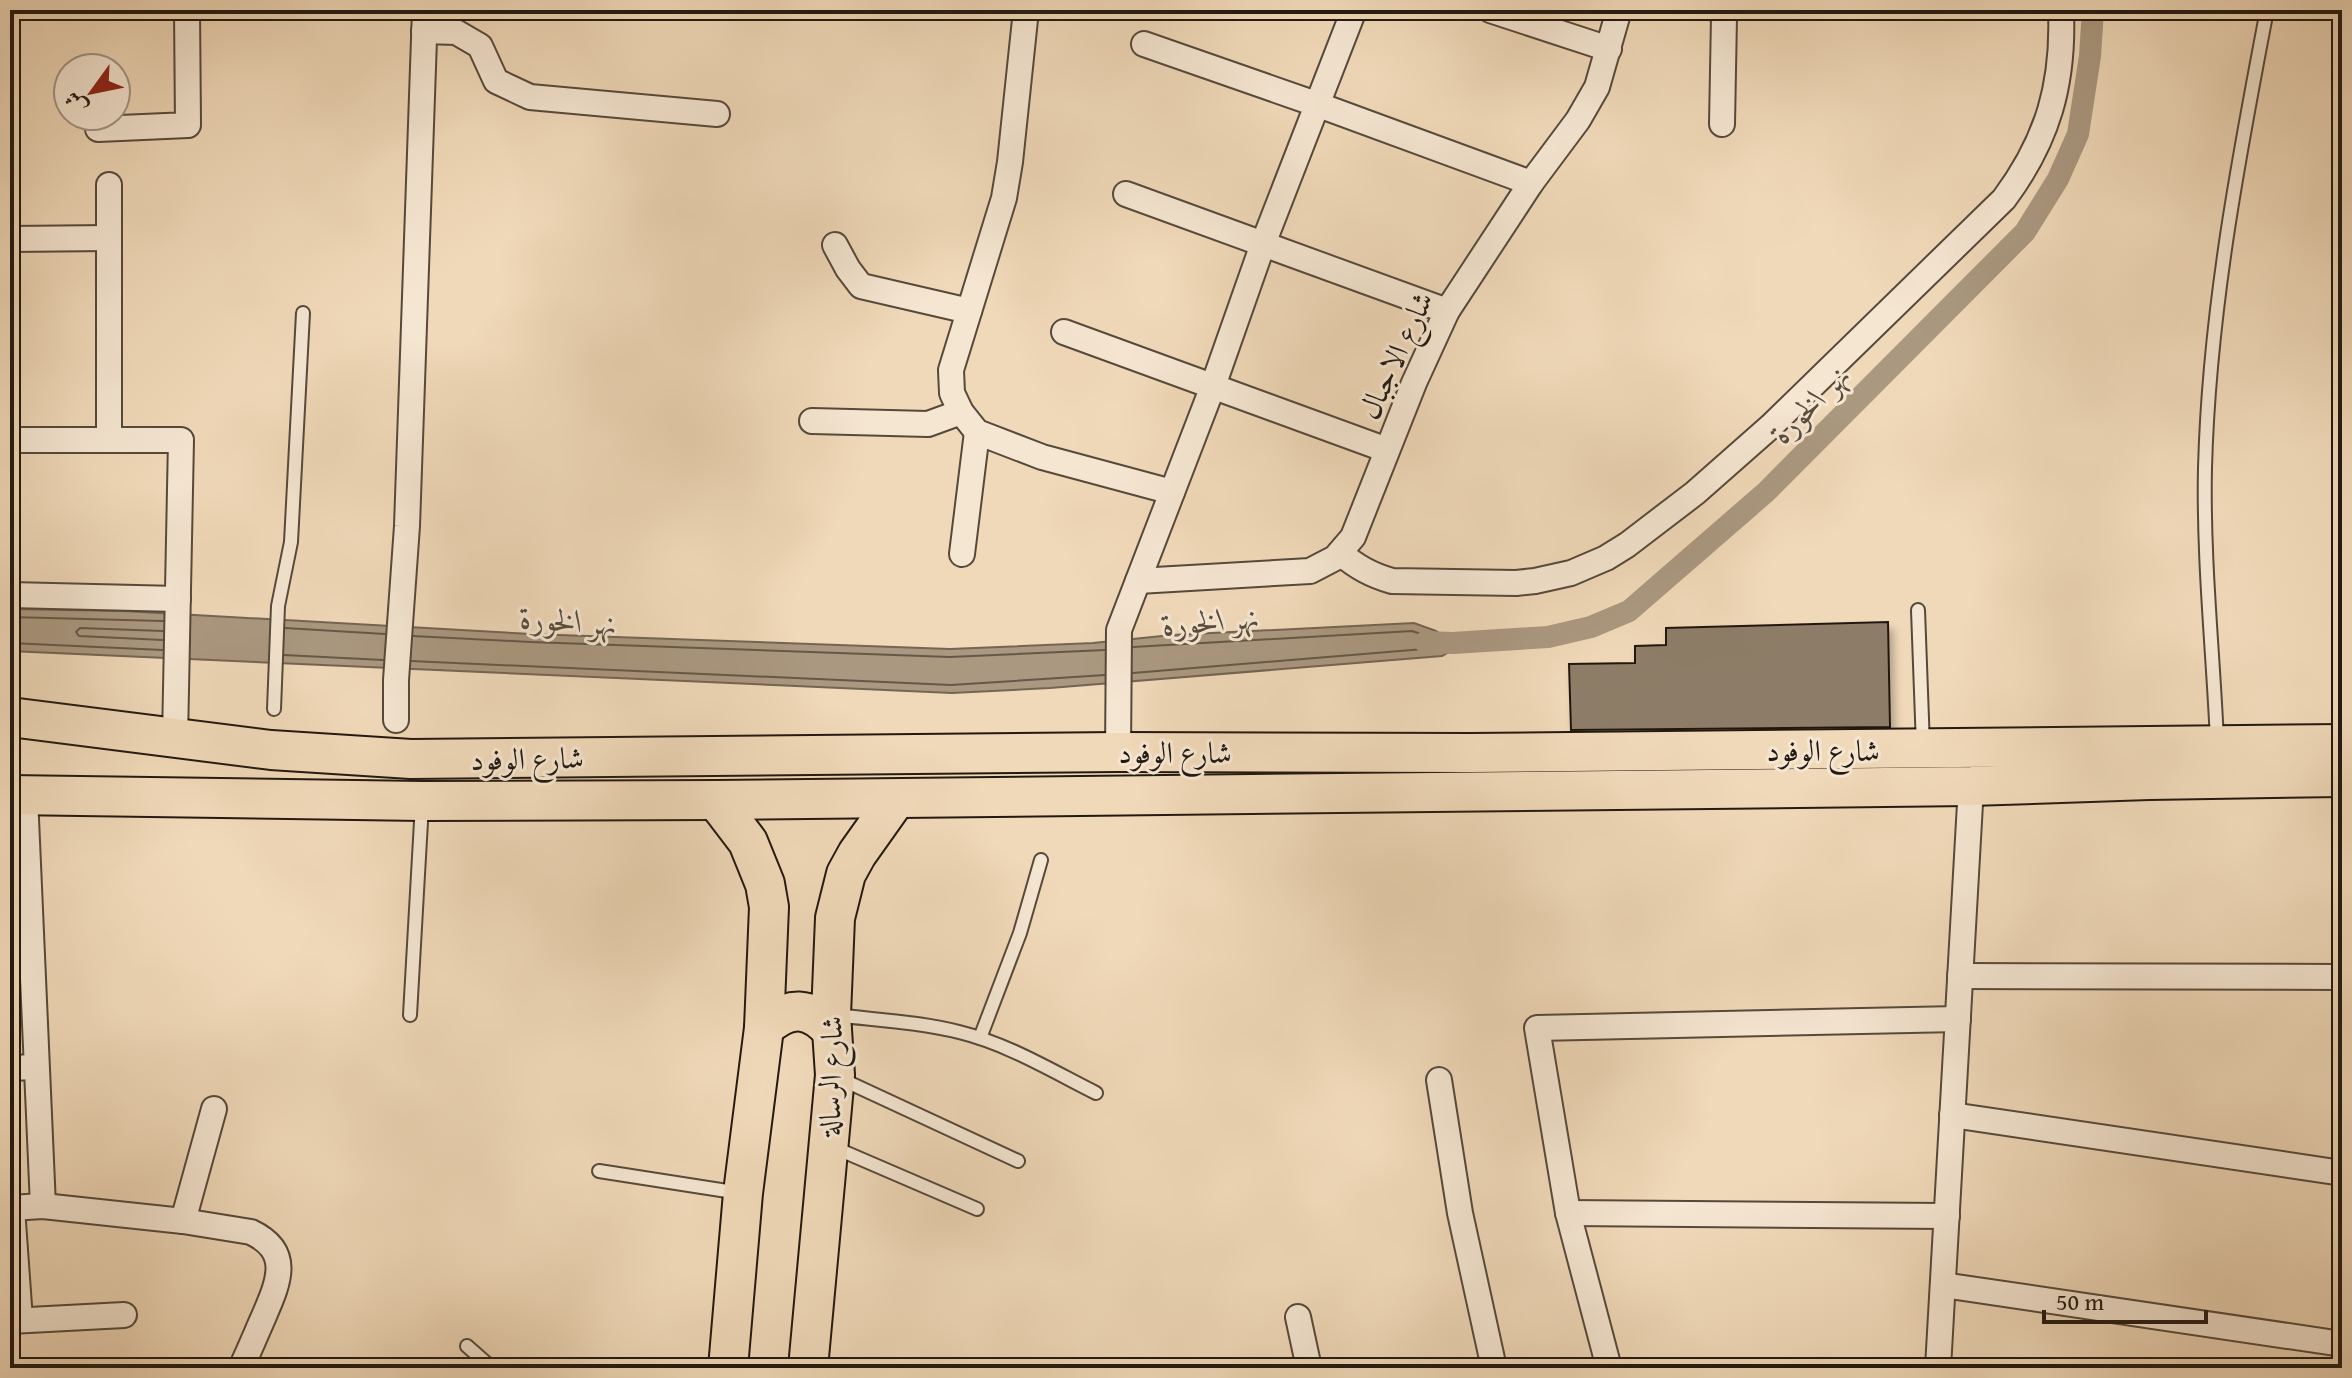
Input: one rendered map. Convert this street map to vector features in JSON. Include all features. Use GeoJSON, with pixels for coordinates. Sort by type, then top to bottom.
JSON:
{"type":"FeatureCollection","features":[{"type":"Feature","properties":{"kind":"main road","name":"شارع الوفود"},"geometry":{"type":"LineString","coordinates":[[17,721],[271,750],[411,759],[2342,744]]}},
{"type":"Feature","properties":{"kind":"main road","name":"شارع الوفود"},"geometry":{"type":"LineString","coordinates":[[18,795],[422,801],[896,799],[1971,786],[2342,777]]}},
{"type":"Feature","properties":{"kind":"main road","name":"شارع الرسالة"},"geometry":{"type":"LineString","coordinates":[[808,1368],[835,1075],[833,940],[846,874],[896,799]]}},
{"type":"Feature","properties":{"kind":"main road"},"geometry":{"type":"LineString","coordinates":[[716,800],[748,842],[765,884],[769,930],[764,1028],[743,1193],[728,1368]]}},
{"type":"Feature","properties":{"kind":"main road"},"geometry":{"type":"LineString","coordinates":[[764,1028],[776,1017],[791,1011],[807,1012],[832,1023]]}},
{"type":"Feature","properties":{"kind":"street"},"geometry":{"type":"LineString","coordinates":[[132,127],[188,125],[187,10]]}},
{"type":"Feature","properties":{"kind":"street"},"geometry":{"type":"LineString","coordinates":[[1026,10],[1004,198],[951,370],[952,393],[961,412],[977,432],[1042,457],[1172,492]]}},
{"type":"Feature","properties":{"kind":"street"},"geometry":{"type":"LineString","coordinates":[[1118,752],[1119,630],[1354,10]]}},
{"type":"Feature","properties":{"kind":"street"},"geometry":{"type":"LineString","coordinates":[[1490,10],[1609,49]]}},
{"type":"Feature","properties":{"kind":"street","name":"شارع الاجبال"},"geometry":{"type":"LineString","coordinates":[[1340,553],[1359,524],[1414,383],[1447,311],[1531,183],[1578,120],[1597,87],[1619,10]]}},
{"type":"Feature","properties":{"kind":"street"},"geometry":{"type":"LineString","coordinates":[[1718,10],[1724,17],[1722,124]]}},
{"type":"Feature","properties":{"kind":"street"},"geometry":{"type":"LineString","coordinates":[[1138,581],[1296,573],[1323,566],[1340,553],[1364,571],[1392,581],[1516,583],[1571,573],[1606,558],[1695,493],[1771,426],[2004,199],[2036,150],[2047,123],[2060,65],[2061,10]]}},
{"type":"Feature","properties":{"kind":"street"},"geometry":{"type":"LineString","coordinates":[[396,720],[407,526],[425,20],[480,46],[496,81],[530,97],[717,114]]}},
{"type":"Feature","properties":{"kind":"street"},"geometry":{"type":"LineString","coordinates":[[1144,44],[1531,183]]}},
{"type":"Feature","properties":{"kind":"street"},"geometry":{"type":"LineString","coordinates":[[109,185],[109,439]]}},
{"type":"Feature","properties":{"kind":"street"},"geometry":{"type":"LineString","coordinates":[[1126,194],[1447,311]]}},
{"type":"Feature","properties":{"kind":"street"},"geometry":{"type":"LineString","coordinates":[[10,239],[109,238]]}},
{"type":"Feature","properties":{"kind":"street"},"geometry":{"type":"LineString","coordinates":[[835,245],[861,286],[969,311]]}},
{"type":"Feature","properties":{"kind":"street"},"geometry":{"type":"LineString","coordinates":[[1064,332],[1387,450]]}},
{"type":"Feature","properties":{"kind":"street"},"geometry":{"type":"LineString","coordinates":[[812,421],[928,424],[961,412]]}},
{"type":"Feature","properties":{"kind":"street"},"geometry":{"type":"LineString","coordinates":[[962,554],[977,432]]}},
{"type":"Feature","properties":{"kind":"street"},"geometry":{"type":"LineString","coordinates":[[10,440],[181,440],[175,739]]}},
{"type":"Feature","properties":{"kind":"street"},"geometry":{"type":"LineString","coordinates":[[10,595],[178,599]]}},
{"type":"Feature","properties":{"kind":"street"},"geometry":{"type":"LineString","coordinates":[[1938,1368],[1971,786]]}},
{"type":"Feature","properties":{"kind":"street"},"geometry":{"type":"LineString","coordinates":[[18,795],[20,956],[36,1067],[43,1206]]}},
{"type":"Feature","properties":{"kind":"street"},"geometry":{"type":"LineString","coordinates":[[1960,976],[2342,977]]}},
{"type":"Feature","properties":{"kind":"street"},"geometry":{"type":"LineString","coordinates":[[1609,1368],[1568,1213],[1537,1028],[1958,1019]]}},
{"type":"Feature","properties":{"kind":"street"},"geometry":{"type":"LineString","coordinates":[[10,1068],[36,1067]]}},
{"type":"Feature","properties":{"kind":"street"},"geometry":{"type":"LineString","coordinates":[[1439,1080],[1460,1213],[1494,1368]]}},
{"type":"Feature","properties":{"kind":"street"},"geometry":{"type":"LineString","coordinates":[[183,1221],[214,1109]]}},
{"type":"Feature","properties":{"kind":"street"},"geometry":{"type":"LineString","coordinates":[[1952,1115],[2342,1173]]}},
{"type":"Feature","properties":{"kind":"street"},"geometry":{"type":"LineString","coordinates":[[124,1315],[15,1320],[11,1208],[43,1206],[183,1221],[251,1232],[268,1243],[278,1260],[279,1280],[241,1368]]}},
{"type":"Feature","properties":{"kind":"street"},"geometry":{"type":"LineString","coordinates":[[1568,1213],[1947,1216]]}},
{"type":"Feature","properties":{"kind":"street"},"geometry":{"type":"LineString","coordinates":[[1943,1285],[2342,1344]]}},
{"type":"Feature","properties":{"kind":"street"},"geometry":{"type":"LineString","coordinates":[[1298,1317],[1309,1368]]}},
{"type":"Feature","properties":{"kind":"lane"},"geometry":{"type":"LineString","coordinates":[[2218,744],[2206,534],[2209,374],[2240,151],[2267,10]]}},
{"type":"Feature","properties":{"kind":"lane"},"geometry":{"type":"LineString","coordinates":[[274,709],[278,606],[291,542],[303,313]]}},
{"type":"Feature","properties":{"kind":"lane"},"geometry":{"type":"LineString","coordinates":[[1918,610],[1923,749]]}},
{"type":"Feature","properties":{"kind":"lane"},"geometry":{"type":"LineString","coordinates":[[410,1015],[422,801]]}},
{"type":"Feature","properties":{"kind":"lane"},"geometry":{"type":"LineString","coordinates":[[980,1038],[1012,956],[1041,860]]}},
{"type":"Feature","properties":{"kind":"lane"},"geometry":{"type":"LineString","coordinates":[[832,1023],[937,1028],[980,1038],[1096,1093]]}},
{"type":"Feature","properties":{"kind":"lane"},"geometry":{"type":"LineString","coordinates":[[835,1075],[1018,1161]]}},
{"type":"Feature","properties":{"kind":"lane"},"geometry":{"type":"LineString","coordinates":[[828,1145],[977,1209]]}},
{"type":"Feature","properties":{"kind":"lane"},"geometry":{"type":"LineString","coordinates":[[599,1171],[743,1193]]}},
{"type":"Feature","properties":{"kind":"lane"},"geometry":{"type":"LineString","coordinates":[[467,1346],[492,1368]]}},
{"type":"Feature","properties":{"kind":"water","name":"نهر الخورة"},"geometry":{"type":"Polygon","coordinates":[[[10,609],[124,611],[531,634],[950,649],[1414,623],[1436,631],[1453,643],[1449,652],[1442,656],[952,693],[10,651],[10,609]]]}},
{"type":"Feature","properties":{"kind":"building"},"geometry":{"type":"Polygon","coordinates":[[[1888,622],[1890,727],[1571,730],[1569,664],[1635,663],[1635,646],[1666,645],[1666,628],[1888,622]]]}},
{"type":"Feature","properties":{"kind":"waterway","name":"نهر الخورة"},"geometry":{"type":"LineString","coordinates":[[1425,642],[1548,637],[1591,627],[1629,611],[1766,492],[2025,232],[2058,179],[2078,134],[2090,56],[2093,10]]}}]}
